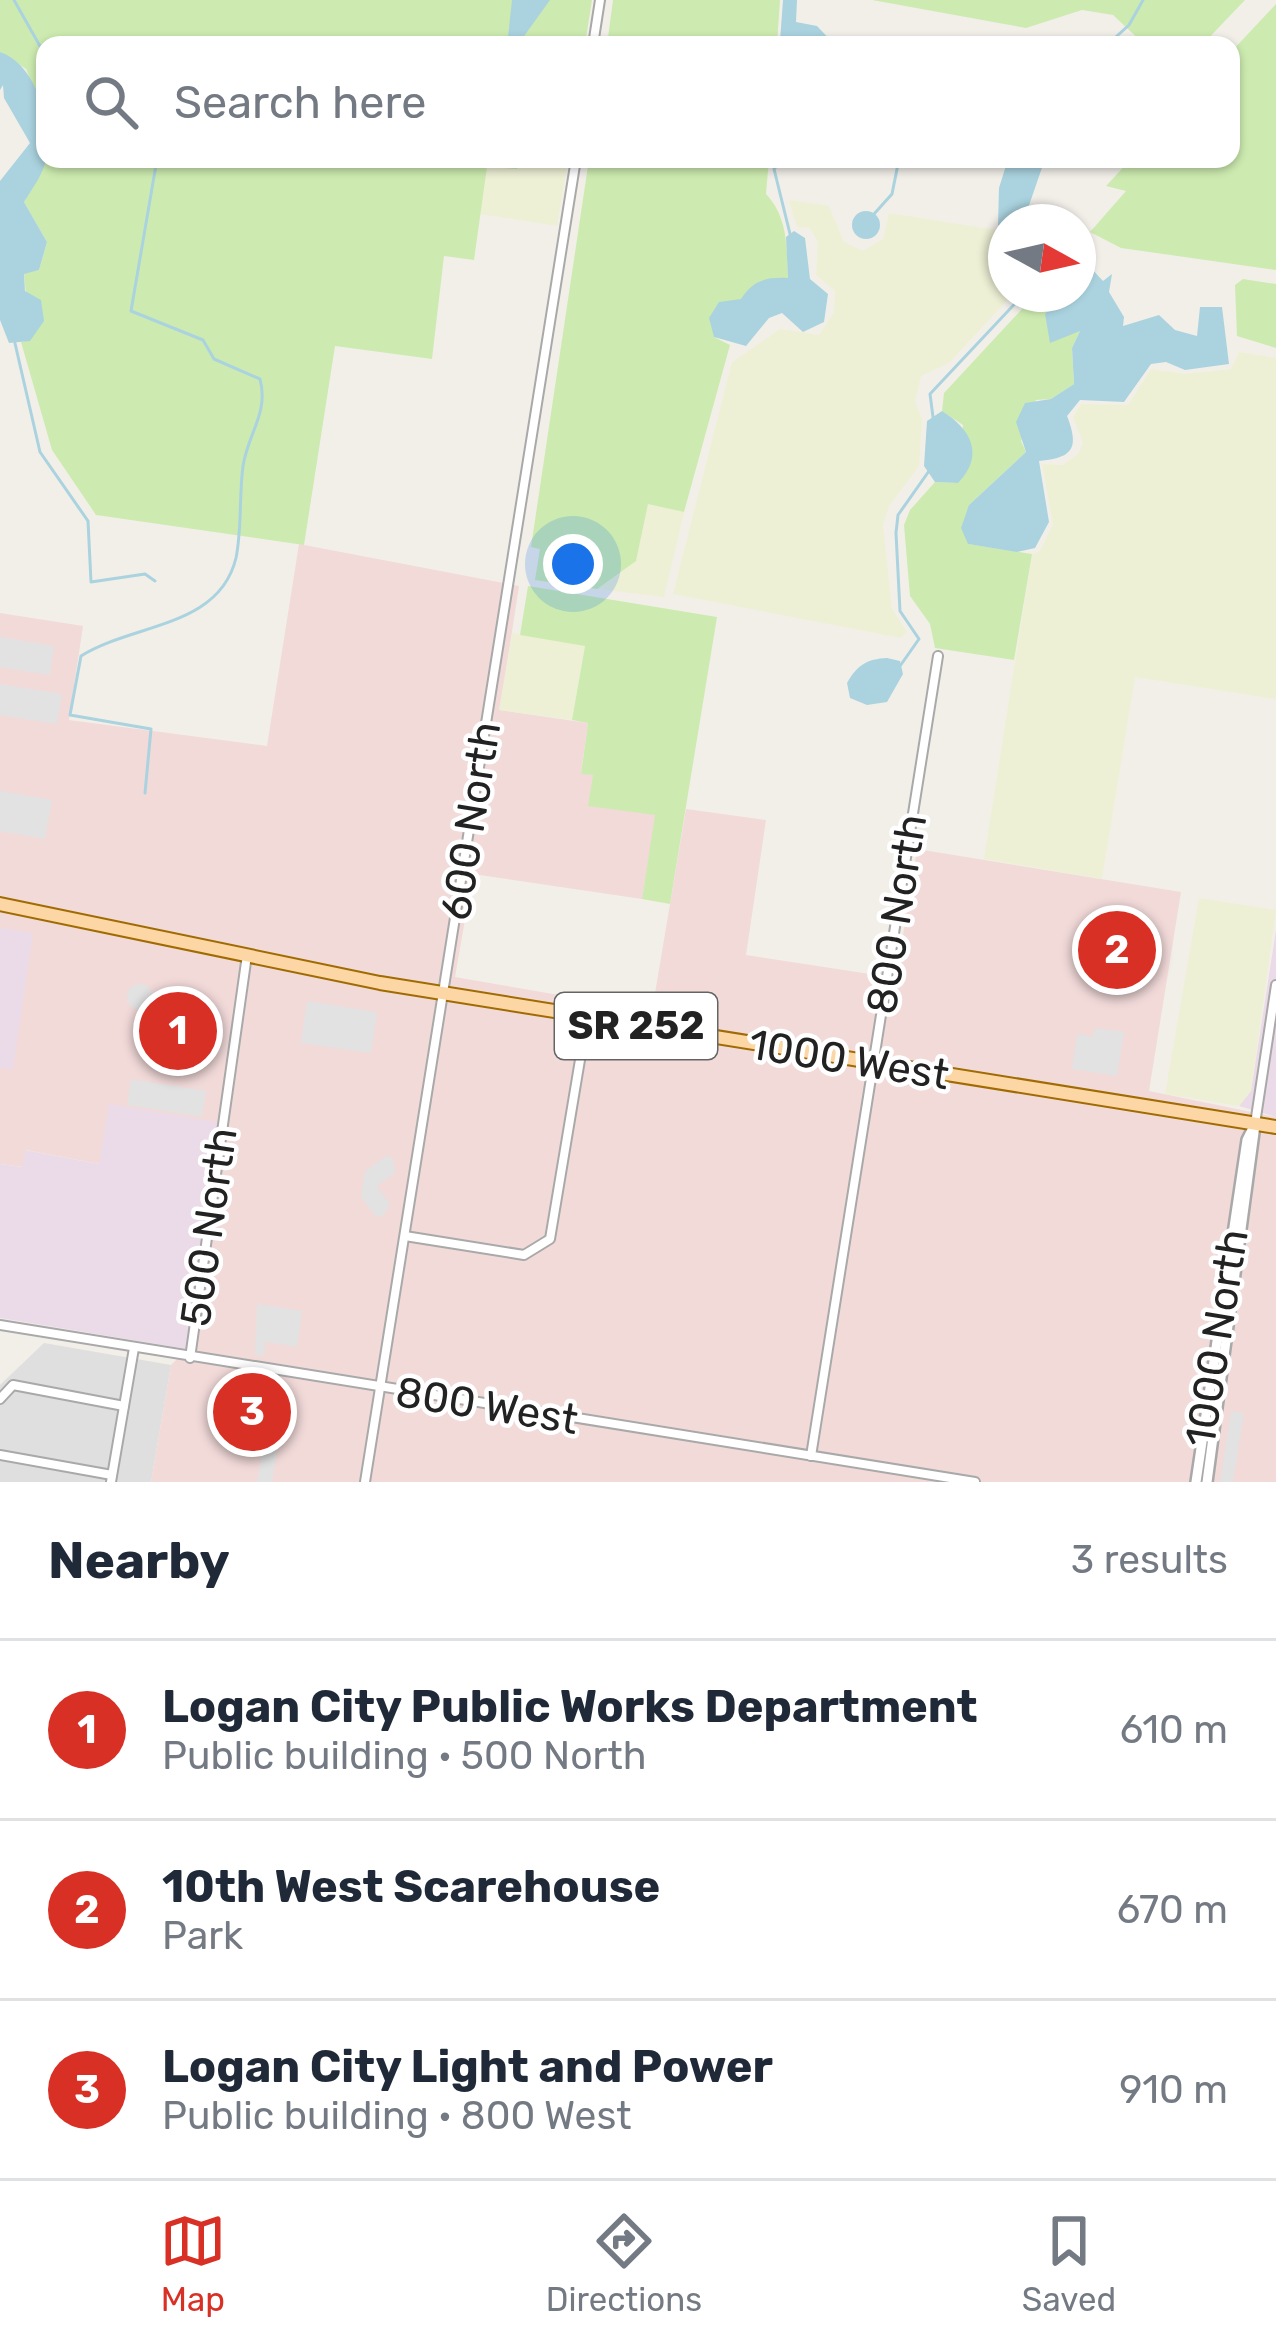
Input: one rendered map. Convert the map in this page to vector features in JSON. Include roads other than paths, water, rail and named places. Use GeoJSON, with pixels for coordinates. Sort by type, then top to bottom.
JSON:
{"type":"FeatureCollection","features":[{"type":"Feature","properties":{"kind":"main road","name":"1000 West"},"geometry":{"type":"LineString","coordinates":[[0,904],[443,993],[1276,1127]]}},
{"type":"Feature","properties":{"kind":"street"},"geometry":{"type":"LineString","coordinates":[[594,36],[600,0]]}},
{"type":"Feature","properties":{"kind":"street","name":"600 North"},"geometry":{"type":"LineString","coordinates":[[365,1482],[574,168]]}},
{"type":"Feature","properties":{"kind":"street","name":"800 North"},"geometry":{"type":"LineString","coordinates":[[811,1456],[938,656]]}},
{"type":"Feature","properties":{"kind":"street","name":"500 North"},"geometry":{"type":"LineString","coordinates":[[190,1358],[247,954]]}},
{"type":"Feature","properties":{"kind":"street","name":"1000 North"},"geometry":{"type":"LineString","coordinates":[[1207,1482],[1276,985]]}},
{"type":"Feature","properties":{"kind":"street"},"geometry":{"type":"LineString","coordinates":[[405,1235],[524,1255],[554,1233],[587,1018]]}},
{"type":"Feature","properties":{"kind":"street","name":"1000 North"},"geometry":{"type":"LineString","coordinates":[[1196,1482],[1247,1140],[1255,1124]]}},
{"type":"Feature","properties":{"kind":"street","name":"800 West"},"geometry":{"type":"LineString","coordinates":[[0,1325],[380,1390],[975,1482]]}},
{"type":"Feature","properties":{"kind":"street"},"geometry":{"type":"LineString","coordinates":[[0,1455],[112,1479],[134,1348]]}},
{"type":"Feature","properties":{"kind":"street"},"geometry":{"type":"LineString","coordinates":[[0,1399],[13,1385],[124,1406]]}},
{"type":"Feature","properties":{"kind":"water"},"geometry":{"type":"Polygon","coordinates":[[[512,0],[550,0],[524,36],[508,36],[512,0]]]}},
{"type":"Feature","properties":{"kind":"water"},"geometry":{"type":"Polygon","coordinates":[[[783,0],[797,0],[796,22],[817,26],[826,36],[780,36],[783,0]]]}},
{"type":"Feature","properties":{"kind":"water"},"geometry":{"type":"Polygon","coordinates":[[[0,52],[24,69],[36,90],[36,168],[44,168],[24,202],[47,242],[39,270],[24,274],[25,291],[41,300],[44,321],[30,341],[9,343],[0,320],[0,181],[30,143],[4,98],[3,85],[0,90],[0,52]]]}},
{"type":"Feature","properties":{"kind":"water"},"geometry":{"type":"Polygon","coordinates":[[[1005,168],[1042,168],[1029,204],[999,204],[1005,168]]]}},
{"type":"Feature","properties":{"kind":"water"},"geometry":{"type":"Polygon","coordinates":[[[866,211],[876,215],[880,225],[876,235],[866,239],[856,235],[852,225],[856,215],[866,211]]]}},
{"type":"Feature","properties":{"kind":"water"},"geometry":{"type":"Polygon","coordinates":[[[794,231],[805,238],[810,279],[828,294],[824,322],[803,332],[782,313],[769,318],[746,346],[714,337],[709,318],[719,302],[741,299],[761,281],[788,278],[786,237],[794,231]]]}},
{"type":"Feature","properties":{"kind":"water"},"geometry":{"type":"Polygon","coordinates":[[[1096,273],[1103,281],[1112,274],[1109,292],[1124,317],[1123,326],[1159,315],[1175,330],[1197,336],[1200,307],[1222,307],[1229,364],[1185,370],[1166,362],[1151,364],[1124,402],[1080,400],[1067,416],[1073,437],[1070,450],[1039,461],[1049,522],[1035,548],[1017,552],[968,544],[961,528],[969,505],[1026,452],[1016,422],[1025,403],[1051,399],[1074,384],[1072,348],[1080,331],[1050,343],[1045,314],[1096,312],[1096,273]]]}},
{"type":"Feature","properties":{"kind":"water"},"geometry":{"type":"Polygon","coordinates":[[[942,411],[961,426],[971,443],[971,462],[958,483],[935,482],[924,466],[927,421],[942,411]]]}},
{"type":"Feature","properties":{"kind":"water"},"geometry":{"type":"Polygon","coordinates":[[[887,658],[900,661],[903,674],[887,702],[867,705],[850,698],[847,683],[855,672],[863,664],[887,658]]]}},
{"type":"Feature","properties":{"kind":"waterway"},"geometry":{"type":"LineString","coordinates":[[14,0],[36,39]]}},
{"type":"Feature","properties":{"kind":"waterway"},"geometry":{"type":"LineString","coordinates":[[1117,36],[1143,0]]}},
{"type":"Feature","properties":{"kind":"waterway"},"geometry":{"type":"LineString","coordinates":[[145,793],[151,729],[70,715],[81,656],[193,611],[227,581],[238,547],[243,466],[262,391],[260,379],[214,359],[203,340],[131,311],[155,168]]}},
{"type":"Feature","properties":{"kind":"waterway"},"geometry":{"type":"LineString","coordinates":[[775,168],[791,238]]}},
{"type":"Feature","properties":{"kind":"waterway"},"geometry":{"type":"LineString","coordinates":[[874,214],[892,194],[897,168]]}},
{"type":"Feature","properties":{"kind":"waterway"},"geometry":{"type":"LineString","coordinates":[[933,417],[930,394],[1007,312]]}},
{"type":"Feature","properties":{"kind":"waterway"},"geometry":{"type":"LineString","coordinates":[[14,339],[40,452],[88,521],[91,582],[145,574],[155,581]]}},
{"type":"Feature","properties":{"kind":"waterway"},"geometry":{"type":"LineString","coordinates":[[900,666],[919,639],[900,611],[898,515],[929,471]]}},
{"type":"Feature","properties":{"kind":"place","name":"10th West Scarehouse"},"geometry":{"type":"Point","coordinates":[1117,950]}},
{"type":"Feature","properties":{"kind":"place","name":"Logan City Public Works Department"},"geometry":{"type":"Point","coordinates":[178,1031]}},
{"type":"Feature","properties":{"kind":"place","name":"Logan City Light and Power"},"geometry":{"type":"Point","coordinates":[252,1412]}}]}
